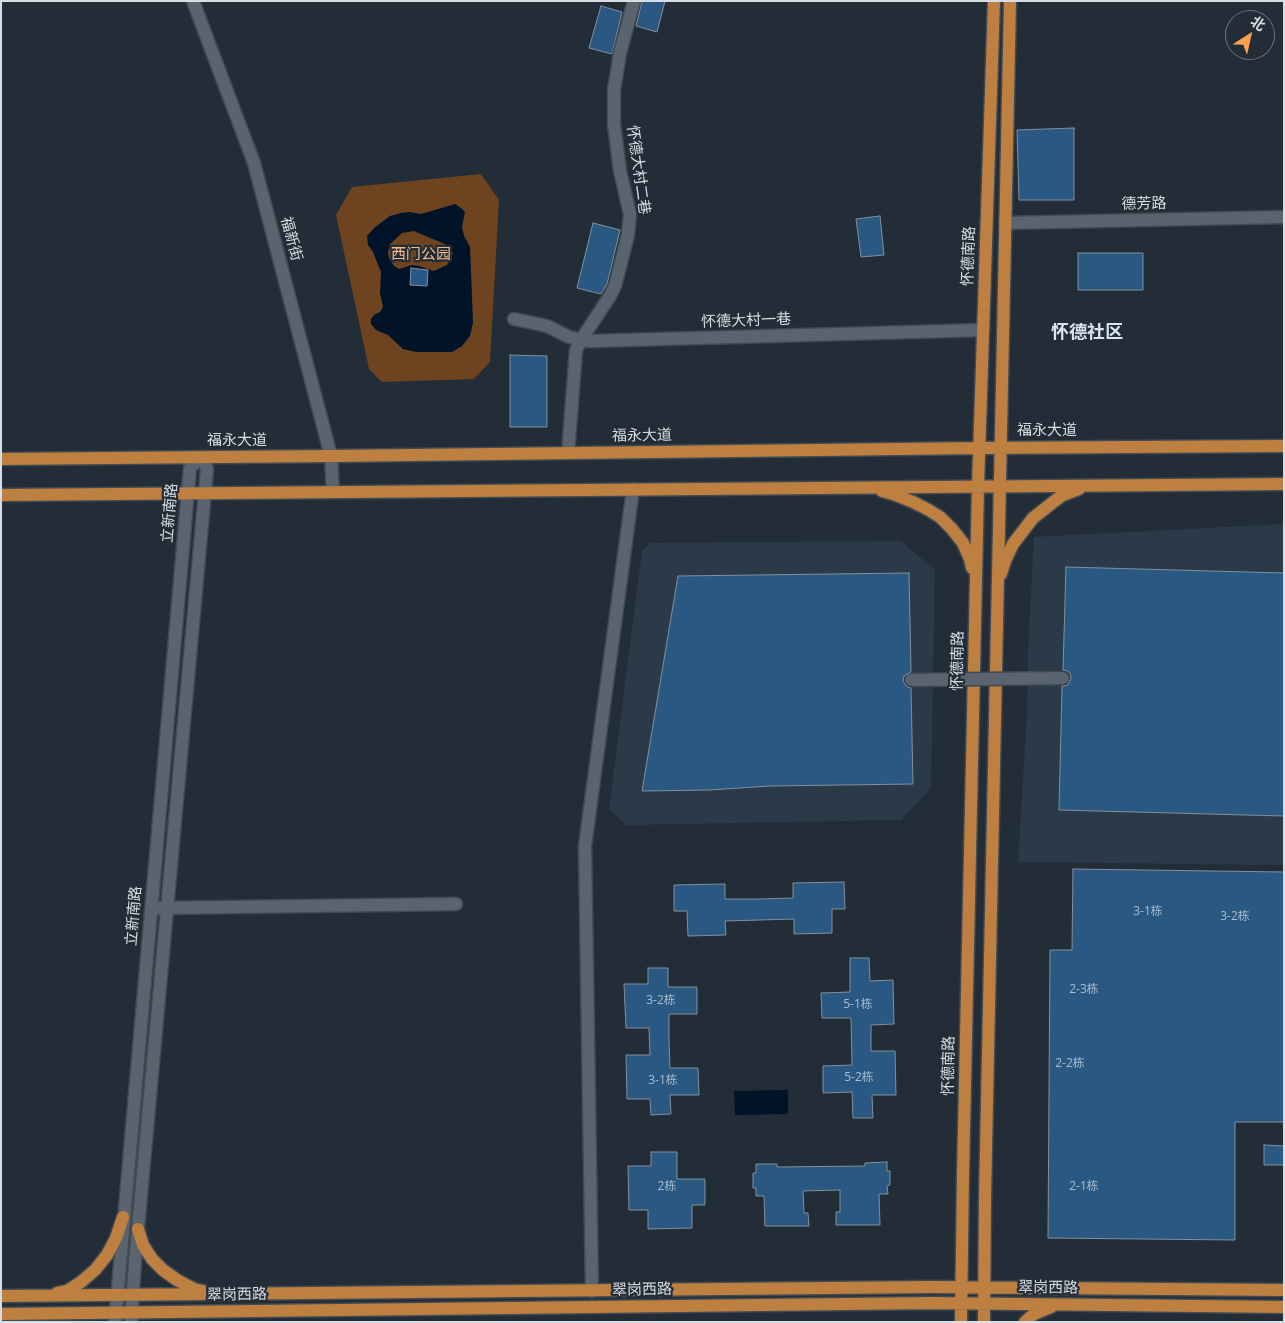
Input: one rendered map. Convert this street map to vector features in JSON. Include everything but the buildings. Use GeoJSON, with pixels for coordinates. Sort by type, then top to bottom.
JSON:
{"type":"FeatureCollection","features":[{"type":"Feature","properties":{"kind":"main road","name":"怀德南路"},"geometry":{"type":"LineString","coordinates":[[961,1322],[978,486],[994,1]]}},
{"type":"Feature","properties":{"kind":"main road"},"geometry":{"type":"LineString","coordinates":[[984,1322],[1010,1]]}},
{"type":"Feature","properties":{"kind":"main road","name":"福永大道"},"geometry":{"type":"LineString","coordinates":[[1,459],[1284,446]]}},
{"type":"Feature","properties":{"kind":"main road"},"geometry":{"type":"LineString","coordinates":[[1,495],[1284,484]]}},
{"type":"Feature","properties":{"kind":"main road"},"geometry":{"type":"LineString","coordinates":[[997,588],[1005,561],[1013,544],[1032,518],[1061,496],[1076,489],[1095,485]]}},
{"type":"Feature","properties":{"kind":"main road"},"geometry":{"type":"LineString","coordinates":[[865,487],[907,499],[940,517],[962,543],[970,559],[976,586]]}},
{"type":"Feature","properties":{"kind":"main road"},"geometry":{"type":"LineString","coordinates":[[46,1296],[66,1291],[81,1282],[95,1270],[107,1255],[116,1238],[123,1217]]}},
{"type":"Feature","properties":{"kind":"main road"},"geometry":{"type":"LineString","coordinates":[[138,1229],[143,1245],[152,1259],[163,1270],[194,1289],[213,1294]]}},
{"type":"Feature","properties":{"kind":"main road","name":"翠岗西路"},"geometry":{"type":"LineString","coordinates":[[1,1296],[962,1287],[1284,1290]]}},
{"type":"Feature","properties":{"kind":"main road","name":"翠岗西路"},"geometry":{"type":"LineString","coordinates":[[1,1314],[36,1313],[131,1317],[197,1312],[962,1303],[1284,1307]]}},
{"type":"Feature","properties":{"kind":"main road"},"geometry":{"type":"LineString","coordinates":[[1025,1322],[1034,1314],[1055,1304]]}},
{"type":"Feature","properties":{"kind":"main road"},"geometry":{"type":"LineString","coordinates":[[174,1322],[197,1312]]}},
{"type":"Feature","properties":{"kind":"main road"},"geometry":{"type":"LineString","coordinates":[[36,1313],[58,1322]]}},
{"type":"Feature","properties":{"kind":"street","name":"福新街"},"geometry":{"type":"LineString","coordinates":[[193,1],[254,163],[332,456],[333,492]]}},
{"type":"Feature","properties":{"kind":"street","name":"怀德大村二巷"},"geometry":{"type":"LineString","coordinates":[[568,453],[576,350],[580,340],[615,286],[628,235],[630,214],[620,171],[614,124],[614,90],[620,53],[634,1]]}},
{"type":"Feature","properties":{"kind":"street","name":"德芳路"},"geometry":{"type":"LineString","coordinates":[[1005,223],[1284,217]]}},
{"type":"Feature","properties":{"kind":"street","name":"怀德大村一巷"},"geometry":{"type":"LineString","coordinates":[[514,319],[547,326],[569,337],[591,341],[983,330]]}},
{"type":"Feature","properties":{"kind":"street","name":"立新南路"},"geometry":{"type":"LineString","coordinates":[[115,1317],[190,468],[201,457]]}},
{"type":"Feature","properties":{"kind":"street"},"geometry":{"type":"LineString","coordinates":[[131,1317],[205,493],[207,468],[201,457]]}},
{"type":"Feature","properties":{"kind":"street"},"geometry":{"type":"LineString","coordinates":[[592,1290],[585,846],[633,489]]}},
{"type":"Feature","properties":{"kind":"street"},"geometry":{"type":"LineString","coordinates":[[911,680],[1063,678]]}},
{"type":"Feature","properties":{"kind":"street"},"geometry":{"type":"LineString","coordinates":[[151,908],[456,904]]}},
{"type":"Feature","properties":{"kind":"shaded area"},"geometry":{"type":"Polygon","coordinates":[[[455,204],[465,212],[462,227],[470,247],[473,323],[470,336],[462,346],[452,352],[416,352],[403,349],[388,335],[378,331],[371,324],[371,319],[383,307],[380,293],[381,272],[368,245],[367,236],[390,216],[410,212],[421,214],[455,204]],[[414,231],[402,233],[390,244],[389,258],[394,266],[399,269],[412,265],[434,271],[447,265],[451,259],[453,253],[447,245],[414,231]]]}},
{"type":"Feature","properties":{"kind":"shaded area"},"geometry":{"type":"Polygon","coordinates":[[[1284,524],[1284,865],[1018,862],[1027,712],[1034,537],[1284,524]]]}},
{"type":"Feature","properties":{"kind":"shaded area"},"geometry":{"type":"Polygon","coordinates":[[[901,541],[935,570],[931,788],[901,820],[626,825],[609,809],[642,551],[650,543],[901,541]]]}},
{"type":"Feature","properties":{"kind":"shaded area"},"geometry":{"type":"Polygon","coordinates":[[[788,1090],[788,1114],[735,1115],[734,1091],[788,1090]]]}},
{"type":"Feature","properties":{"kind":"green space","name":"西门公园"},"geometry":{"type":"Polygon","coordinates":[[[481,174],[499,200],[490,362],[474,379],[382,382],[369,369],[336,215],[352,187],[481,174]]]}},
{"type":"Feature","properties":{"kind":"district","name":"怀德社区"},"geometry":{"type":"Point","coordinates":[1087,333]}}]}
